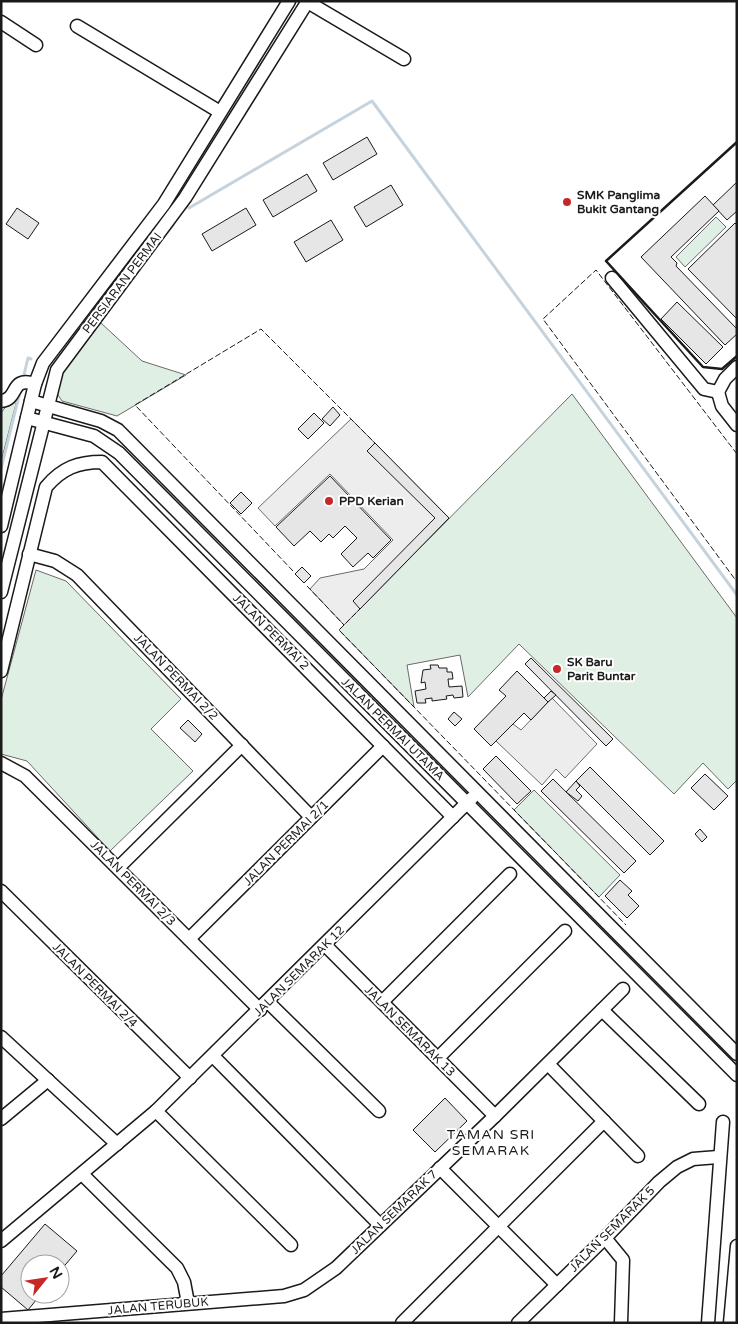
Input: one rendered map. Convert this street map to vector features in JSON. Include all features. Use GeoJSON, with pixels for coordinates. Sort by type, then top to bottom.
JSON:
{"type":"FeatureCollection","features":[{"type":"Feature","properties":{"kind":"street","name":"PERSIARAN PERMAI"},"geometry":{"type":"LineString","coordinates":[[1,526],[35,384],[43,363],[164,204],[289,1]]}},
{"type":"Feature","properties":{"kind":"street","name":"PERSIARAN PERMAI"},"geometry":{"type":"LineString","coordinates":[[1,592],[42,421],[57,370],[185,198],[307,2]]}},
{"type":"Feature","properties":{"kind":"street"},"geometry":{"type":"LineString","coordinates":[[307,2],[404,59]]}},
{"type":"Feature","properties":{"kind":"street"},"geometry":{"type":"LineString","coordinates":[[1,22],[36,46]]}},
{"type":"Feature","properties":{"kind":"street"},"geometry":{"type":"LineString","coordinates":[[77,26],[220,112]]}},
{"type":"Feature","properties":{"kind":"street"},"geometry":{"type":"LineString","coordinates":[[612,278],[704,389],[718,392]]}},
{"type":"Feature","properties":{"kind":"street"},"geometry":{"type":"LineString","coordinates":[[737,367],[724,378],[718,392],[722,406],[737,425]]}},
{"type":"Feature","properties":{"kind":"street"},"geometry":{"type":"LineString","coordinates":[[1,401],[9,398],[20,382],[24,380],[35,384]]}},
{"type":"Feature","properties":{"kind":"street","name":"JALAN PERMAI UTAMA"},"geometry":{"type":"LineString","coordinates":[[31,401],[101,421],[118,430],[737,1054]]}},
{"type":"Feature","properties":{"kind":"street","name":"JALAN PERMAI UTAMA"},"geometry":{"type":"LineString","coordinates":[[27,418],[94,436],[119,453],[737,1075]]}},
{"type":"Feature","properties":{"kind":"street","name":"JALAN PERMAI 2"},"geometry":{"type":"LineString","coordinates":[[29,554],[46,487],[56,476],[82,462],[102,462],[453,817]]}},
{"type":"Feature","properties":{"kind":"street"},"geometry":{"type":"LineString","coordinates":[[1,671],[29,554]]}},
{"type":"Feature","properties":{"kind":"street","name":"JALAN PERMAI 2/2"},"geometry":{"type":"LineString","coordinates":[[29,554],[55,561],[77,575],[312,817]]}},
{"type":"Feature","properties":{"kind":"street"},"geometry":{"type":"LineString","coordinates":[[242,604],[266,580]]}},
{"type":"Feature","properties":{"kind":"street"},"geometry":{"type":"LineString","coordinates":[[118,868],[242,745]]}},
{"type":"Feature","properties":{"kind":"street","name":"JALAN PERMAI 2/1"},"geometry":{"type":"LineString","coordinates":[[189,939],[383,746]]}},
{"type":"Feature","properties":{"kind":"street","name":"JALAN PERMAI 2/3"},"geometry":{"type":"LineString","coordinates":[[1,763],[25,776],[189,939],[379,1111]]}},
{"type":"Feature","properties":{"kind":"street","name":"JALAN SEMARAK 12"},"geometry":{"type":"LineString","coordinates":[[1,1241],[156,1111],[477,793]]}},
{"type":"Feature","properties":{"kind":"street"},"geometry":{"type":"LineString","coordinates":[[382,1002],[510,874]]}},
{"type":"Feature","properties":{"kind":"street","name":"JALAN PERMAI 2/4"},"geometry":{"type":"LineString","coordinates":[[1,892],[190,1078]]}},
{"type":"Feature","properties":{"kind":"street"},"geometry":{"type":"LineString","coordinates":[[438,1058],[565,931]]}},
{"type":"Feature","properties":{"kind":"street","name":"JALAN SEMARAK 13"},"geometry":{"type":"LineString","coordinates":[[325,945],[496,1116]]}},
{"type":"Feature","properties":{"kind":"street","name":"JALAN SEMARAK 7"},"geometry":{"type":"LineString","coordinates":[[284,1296],[304,1290],[322,1280],[496,1116],[623,989]]}},
{"type":"Feature","properties":{"kind":"street"},"geometry":{"type":"LineString","coordinates":[[602,1010],[699,1104]]}},
{"type":"Feature","properties":{"kind":"street"},"geometry":{"type":"LineString","coordinates":[[1,1037],[117,1144]]}},
{"type":"Feature","properties":{"kind":"street"},"geometry":{"type":"LineString","coordinates":[[212,1056],[380,1225]]}},
{"type":"Feature","properties":{"kind":"street"},"geometry":{"type":"LineString","coordinates":[[548,1064],[638,1156]]}},
{"type":"Feature","properties":{"kind":"street"},"geometry":{"type":"LineString","coordinates":[[1,1119],[48,1080]]}},
{"type":"Feature","properties":{"kind":"street"},"geometry":{"type":"LineString","coordinates":[[156,1111],[291,1245]]}},
{"type":"Feature","properties":{"kind":"street"},"geometry":{"type":"LineString","coordinates":[[402,1323],[604,1121]]}},
{"type":"Feature","properties":{"kind":"street"},"geometry":{"type":"LineString","coordinates":[[708,1323],[718,1158],[723,1122]]}},
{"type":"Feature","properties":{"kind":"street","name":"JALAN SEMARAK 5"},"geometry":{"type":"LineString","coordinates":[[518,1323],[677,1166],[693,1159],[718,1158]]}},
{"type":"Feature","properties":{"kind":"street"},"geometry":{"type":"LineString","coordinates":[[440,1168],[557,1285]]}},
{"type":"Feature","properties":{"kind":"street"},"geometry":{"type":"LineString","coordinates":[[82,1174],[177,1268],[184,1282],[188,1303]]}},
{"type":"Feature","properties":{"kind":"street"},"geometry":{"type":"LineString","coordinates":[[605,1238],[623,1260],[621,1323]]}},
{"type":"Feature","properties":{"kind":"street"},"geometry":{"type":"LineString","coordinates":[[730,1323],[737,1246]]}},
{"type":"Feature","properties":{"kind":"street","name":"JALAN TERUBUK"},"geometry":{"type":"LineString","coordinates":[[1,1319],[284,1296]]}},
{"type":"Feature","properties":{"kind":"green space"},"geometry":{"type":"Polygon","coordinates":[[[716,217],[726,227],[685,267],[676,257],[716,217]]]}},
{"type":"Feature","properties":{"kind":"green space"},"geometry":{"type":"Polygon","coordinates":[[[101,323],[142,361],[186,375],[117,416],[62,401],[54,389],[60,371],[101,323]]]}},
{"type":"Feature","properties":{"kind":"green space"},"geometry":{"type":"Polygon","coordinates":[[[20,388],[1,462],[1,413],[20,388]]]}},
{"type":"Feature","properties":{"kind":"green space","name":"SK Baru Parit Buntar"},"geometry":{"type":"Polygon","coordinates":[[[572,394],[737,618],[737,780],[728,789],[703,763],[674,794],[519,644],[468,697],[460,655],[407,665],[414,707],[339,630],[572,394]]]}},
{"type":"Feature","properties":{"kind":"green space"},"geometry":{"type":"Polygon","coordinates":[[[36,570],[66,581],[181,699],[151,729],[193,771],[110,851],[27,761],[1,754],[1,700],[36,570]]]}},
{"type":"Feature","properties":{"kind":"green space"},"geometry":{"type":"Polygon","coordinates":[[[534,790],[620,875],[599,897],[514,810],[534,790]]]}},
{"type":"Feature","properties":{"kind":"shaded area"},"geometry":{"type":"Polygon","coordinates":[[[351,419],[449,518],[344,625],[310,589],[320,578],[364,569],[393,540],[330,474],[275,526],[258,508],[351,419]]]}},
{"type":"Feature","properties":{"kind":"shaded area"},"geometry":{"type":"Polygon","coordinates":[[[552,698],[597,744],[565,778],[556,769],[542,785],[496,741],[513,724],[521,730],[552,698]]]}},
{"type":"Feature","properties":{"kind":"building"},"geometry":{"type":"Polygon","coordinates":[[[367,137],[377,154],[333,180],[323,163],[367,137]]]}},
{"type":"Feature","properties":{"kind":"building"},"geometry":{"type":"Polygon","coordinates":[[[307,174],[317,191],[273,217],[263,200],[307,174]]]}},
{"type":"Feature","properties":{"kind":"building"},"geometry":{"type":"Polygon","coordinates":[[[737,182],[737,211],[727,220],[713,205],[737,182]]]}},
{"type":"Feature","properties":{"kind":"building"},"geometry":{"type":"Polygon","coordinates":[[[391,185],[403,205],[366,227],[354,207],[391,185]]]}},
{"type":"Feature","properties":{"kind":"building"},"geometry":{"type":"Polygon","coordinates":[[[705,196],[719,211],[671,257],[677,263],[676,266],[737,329],[737,334],[725,345],[641,257],[705,196]]]}},
{"type":"Feature","properties":{"kind":"building"},"geometry":{"type":"Polygon","coordinates":[[[17,208],[39,223],[28,239],[6,224],[17,208]]]}},
{"type":"Feature","properties":{"kind":"building"},"geometry":{"type":"Polygon","coordinates":[[[246,208],[256,225],[212,251],[202,234],[246,208]]]}},
{"type":"Feature","properties":{"kind":"building"},"geometry":{"type":"Polygon","coordinates":[[[331,220],[343,240],[306,262],[294,242],[331,220]]]}},
{"type":"Feature","properties":{"kind":"building"},"geometry":{"type":"Polygon","coordinates":[[[735,223],[737,225],[737,319],[688,269],[735,223]]]}},
{"type":"Feature","properties":{"kind":"building"},"geometry":{"type":"Polygon","coordinates":[[[677,302],[723,347],[706,364],[661,319],[677,302]]]}},
{"type":"Feature","properties":{"kind":"building"},"geometry":{"type":"Polygon","coordinates":[[[333,407],[340,415],[330,426],[322,419],[333,407]]]}},
{"type":"Feature","properties":{"kind":"building"},"geometry":{"type":"Polygon","coordinates":[[[314,413],[324,423],[308,439],[298,429],[314,413]]]}},
{"type":"Feature","properties":{"kind":"building"},"geometry":{"type":"Polygon","coordinates":[[[375,443],[449,518],[360,609],[353,601],[435,518],[367,451],[375,443]]]}},
{"type":"Feature","properties":{"kind":"building","name":"PPD Kerian"},"geometry":{"type":"Polygon","coordinates":[[[330,476],[391,540],[373,558],[368,553],[353,567],[341,554],[357,538],[345,526],[333,538],[329,534],[321,542],[310,531],[294,546],[276,527],[330,476]]]}},
{"type":"Feature","properties":{"kind":"building"},"geometry":{"type":"Polygon","coordinates":[[[241,492],[252,503],[241,514],[230,503],[241,492]]]}},
{"type":"Feature","properties":{"kind":"building"},"geometry":{"type":"Polygon","coordinates":[[[302,567],[311,576],[304,583],[295,574],[302,567]]]}},
{"type":"Feature","properties":{"kind":"building"},"geometry":{"type":"Polygon","coordinates":[[[531,658],[613,739],[606,746],[525,664],[531,658]]]}},
{"type":"Feature","properties":{"kind":"building"},"geometry":{"type":"Polygon","coordinates":[[[430,665],[438,665],[439,668],[447,668],[447,672],[452,672],[453,679],[448,679],[449,687],[462,686],[463,697],[454,698],[453,695],[446,696],[447,699],[432,701],[432,698],[425,699],[426,703],[417,703],[415,691],[426,689],[425,682],[421,683],[423,670],[431,669],[430,665]]]}},
{"type":"Feature","properties":{"kind":"building"},"geometry":{"type":"Polygon","coordinates":[[[517,671],[548,702],[531,720],[524,713],[491,746],[474,729],[506,696],[499,690],[517,671]]]}},
{"type":"Feature","properties":{"kind":"building"},"geometry":{"type":"Polygon","coordinates":[[[551,691],[556,695],[548,702],[544,698],[551,691]]]}},
{"type":"Feature","properties":{"kind":"building"},"geometry":{"type":"Polygon","coordinates":[[[454,712],[462,719],[455,726],[448,719],[454,712]]]}},
{"type":"Feature","properties":{"kind":"building"},"geometry":{"type":"Polygon","coordinates":[[[188,720],[202,734],[195,742],[180,728],[188,720]]]}},
{"type":"Feature","properties":{"kind":"building"},"geometry":{"type":"Polygon","coordinates":[[[496,756],[531,791],[517,804],[483,769],[496,756]]]}},
{"type":"Feature","properties":{"kind":"building"},"geometry":{"type":"Polygon","coordinates":[[[590,767],[664,841],[650,855],[576,781],[590,767]]]}},
{"type":"Feature","properties":{"kind":"building"},"geometry":{"type":"Polygon","coordinates":[[[705,774],[728,796],[714,810],[691,788],[705,774]]]}},
{"type":"Feature","properties":{"kind":"building"},"geometry":{"type":"Polygon","coordinates":[[[553,779],[636,861],[624,873],[541,791],[553,779]]]}},
{"type":"Feature","properties":{"kind":"building"},"geometry":{"type":"Polygon","coordinates":[[[576,781],[580,786],[576,790],[582,796],[578,801],[566,792],[576,781]]]}},
{"type":"Feature","properties":{"kind":"building"},"geometry":{"type":"Polygon","coordinates":[[[700,829],[707,837],[702,842],[695,834],[700,829]]]}},
{"type":"Feature","properties":{"kind":"building"},"geometry":{"type":"Polygon","coordinates":[[[620,880],[632,891],[628,895],[639,906],[627,918],[605,896],[620,880]]]}},
{"type":"Feature","properties":{"kind":"building"},"geometry":{"type":"Polygon","coordinates":[[[445,1098],[467,1121],[435,1152],[413,1130],[445,1098]]]}},
{"type":"Feature","properties":{"kind":"building"},"geometry":{"type":"Polygon","coordinates":[[[45,1224],[77,1251],[70,1259],[70,1254],[20,1254],[20,1303],[1,1287],[1,1276],[45,1224]]]}},
{"type":"Feature","properties":{"kind":"building"},"geometry":{"type":"Polygon","coordinates":[[[21,1304],[33,1304],[28,1310],[21,1304]]]}},
{"type":"Feature","properties":{"kind":"waterway"},"geometry":{"type":"LineString","coordinates":[[189,208],[372,101],[737,595]]}},
{"type":"Feature","properties":{"kind":"waterway"},"geometry":{"type":"LineString","coordinates":[[167,232],[173,225]]}},
{"type":"Feature","properties":{"kind":"waterway"},"geometry":{"type":"LineString","coordinates":[[23,379],[28,358],[31,359]]}},
{"type":"Feature","properties":{"kind":"waterway"},"geometry":{"type":"LineString","coordinates":[[1,469],[20,392]]}},
{"type":"Feature","properties":{"kind":"fence"},"geometry":{"type":"LineString","coordinates":[[737,454],[596,270],[543,319],[737,582]]}},
{"type":"Feature","properties":{"kind":"fence"},"geometry":{"type":"LineString","coordinates":[[293,571],[135,405],[261,329],[377,445]]}},
{"type":"Feature","properties":{"kind":"fence"},"geometry":{"type":"LineString","coordinates":[[307,586],[344,625]]}},
{"type":"Feature","properties":{"kind":"fence"},"geometry":{"type":"LineString","coordinates":[[362,607],[339,630],[626,925]]}},
{"type":"Feature","properties":{"kind":"wall"},"geometry":{"type":"LineString","coordinates":[[737,142],[606,261],[703,367],[722,369],[737,356]]}},
{"type":"Feature","properties":{"kind":"place","name":"SMK Panglima Bukit Gantang"},"geometry":{"type":"Point","coordinates":[567,202]}},
{"type":"Feature","properties":{"kind":"place","name":"PPD Kerian"},"geometry":{"type":"Point","coordinates":[329,501]}},
{"type":"Feature","properties":{"kind":"place","name":"SK Baru Parit Buntar"},"geometry":{"type":"Point","coordinates":[557,669]}},
{"type":"Feature","properties":{"kind":"district","name":"TAMAN SRI SEMARAK"},"geometry":{"type":"Point","coordinates":[491,1142]}}]}
